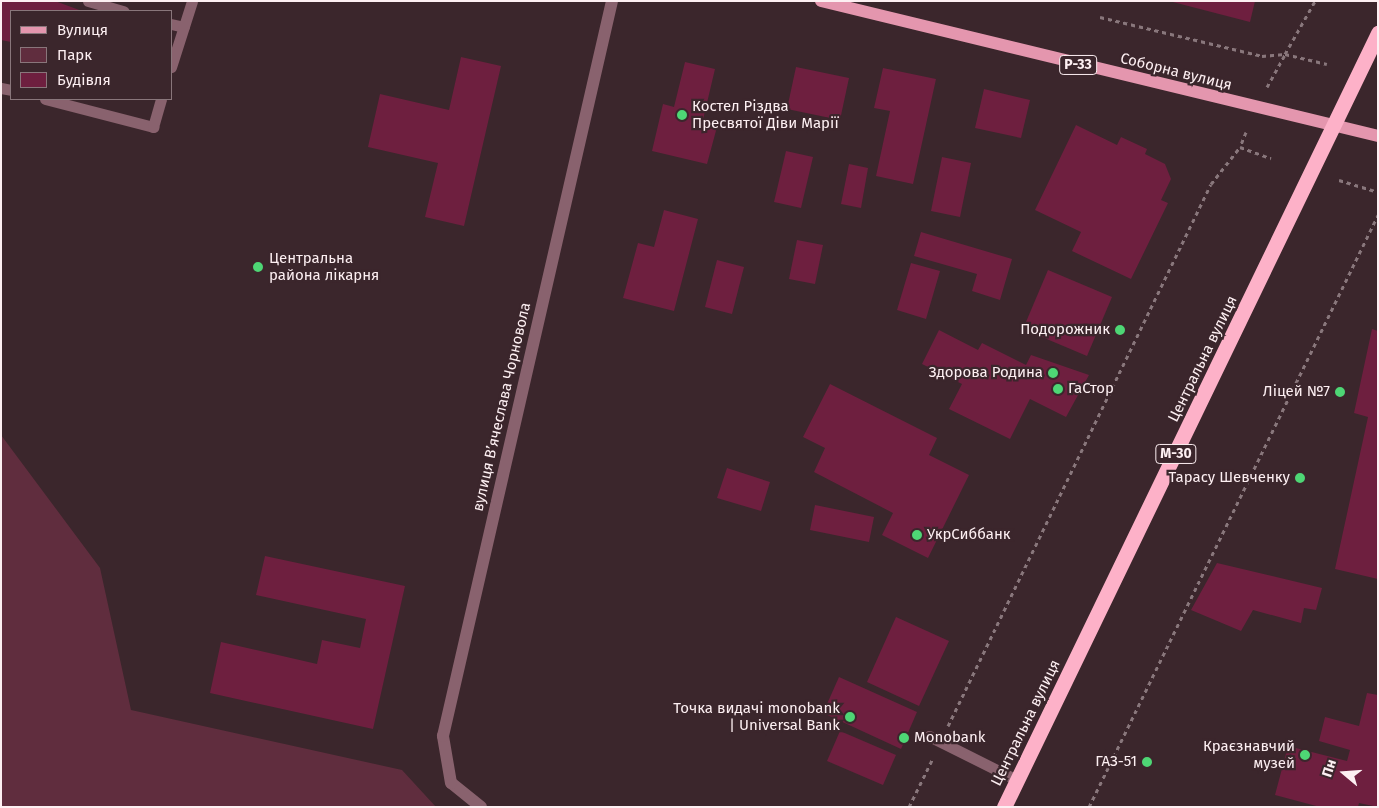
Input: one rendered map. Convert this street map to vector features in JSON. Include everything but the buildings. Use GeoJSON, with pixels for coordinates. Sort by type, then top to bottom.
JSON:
{"type":"FeatureCollection","features":[{"type":"Feature","properties":{"kind":"highway","name":"Центральна вулиця"},"geometry":{"type":"LineString","coordinates":[[1004,807],[1378,33]]}},
{"type":"Feature","properties":{"kind":"main road","name":"Соборна вулиця"},"geometry":{"type":"LineString","coordinates":[[822,1],[1334,127],[1378,136]]}},
{"type":"Feature","properties":{"kind":"street","name":"вулиця Вʼячеслава Чорновола"},"geometry":{"type":"LineString","coordinates":[[481,807],[451,783],[443,736],[612,1]]}},
{"type":"Feature","properties":{"kind":"lane"},"geometry":{"type":"LineString","coordinates":[[88,1],[120,10]]}},
{"type":"Feature","properties":{"kind":"lane"},"geometry":{"type":"LineString","coordinates":[[172,64],[192,1]]}},
{"type":"Feature","properties":{"kind":"lane"},"geometry":{"type":"LineString","coordinates":[[172,24],[184,28]]}},
{"type":"Feature","properties":{"kind":"lane"},"geometry":{"type":"LineString","coordinates":[[49,100],[152,127],[161,100]]}},
{"type":"Feature","properties":{"kind":"lane"},"geometry":{"type":"LineString","coordinates":[[929,736],[1017,780]]}},
{"type":"Feature","properties":{"kind":"path"},"geometry":{"type":"LineString","coordinates":[[1267,87],[1314,1]]}},
{"type":"Feature","properties":{"kind":"path"},"geometry":{"type":"LineString","coordinates":[[1100,17],[1262,56],[1285,54],[1327,64]]}},
{"type":"Feature","properties":{"kind":"path"},"geometry":{"type":"LineString","coordinates":[[909,807],[1211,184],[1240,147],[1246,132]]}},
{"type":"Feature","properties":{"kind":"path"},"geometry":{"type":"LineString","coordinates":[[1240,147],[1271,158]]}},
{"type":"Feature","properties":{"kind":"path"},"geometry":{"type":"LineString","coordinates":[[1339,180],[1378,192]]}},
{"type":"Feature","properties":{"kind":"path"},"geometry":{"type":"LineString","coordinates":[[1089,807],[1378,215]]}},
{"type":"Feature","properties":{"kind":"green space"},"geometry":{"type":"Polygon","coordinates":[[[1,435],[100,568],[131,710],[402,770],[436,807],[1,807],[1,435]]]}},
{"type":"Feature","properties":{"kind":"place","name":"Костел Різдва Пресвятої Діви Марії"},"geometry":{"type":"Point","coordinates":[682,115]}},
{"type":"Feature","properties":{"kind":"place","name":"Центральна района лікарня"},"geometry":{"type":"Point","coordinates":[258,267]}},
{"type":"Feature","properties":{"kind":"place","name":"Подорожник"},"geometry":{"type":"Point","coordinates":[1120,330]}},
{"type":"Feature","properties":{"kind":"place","name":"Здорова Родина"},"geometry":{"type":"Point","coordinates":[1053,373]}},
{"type":"Feature","properties":{"kind":"place","name":"ГаСтор"},"geometry":{"type":"Point","coordinates":[1058,389]}},
{"type":"Feature","properties":{"kind":"place","name":"Ліцей №7"},"geometry":{"type":"Point","coordinates":[1340,392]}},
{"type":"Feature","properties":{"kind":"place","name":"Тарасу Шевченку"},"geometry":{"type":"Point","coordinates":[1300,478]}},
{"type":"Feature","properties":{"kind":"place","name":"УкрСиббанк"},"geometry":{"type":"Point","coordinates":[917,535]}},
{"type":"Feature","properties":{"kind":"place","name":"Точка видачі monobank | Universal Bank"},"geometry":{"type":"Point","coordinates":[850,717]}},
{"type":"Feature","properties":{"kind":"place","name":"Monobank"},"geometry":{"type":"Point","coordinates":[904,738]}},
{"type":"Feature","properties":{"kind":"place","name":"Краєзнавчий музей"},"geometry":{"type":"Point","coordinates":[1305,755]}},
{"type":"Feature","properties":{"kind":"place","name":"ГАЗ-51"},"geometry":{"type":"Point","coordinates":[1147,762]}}]}
